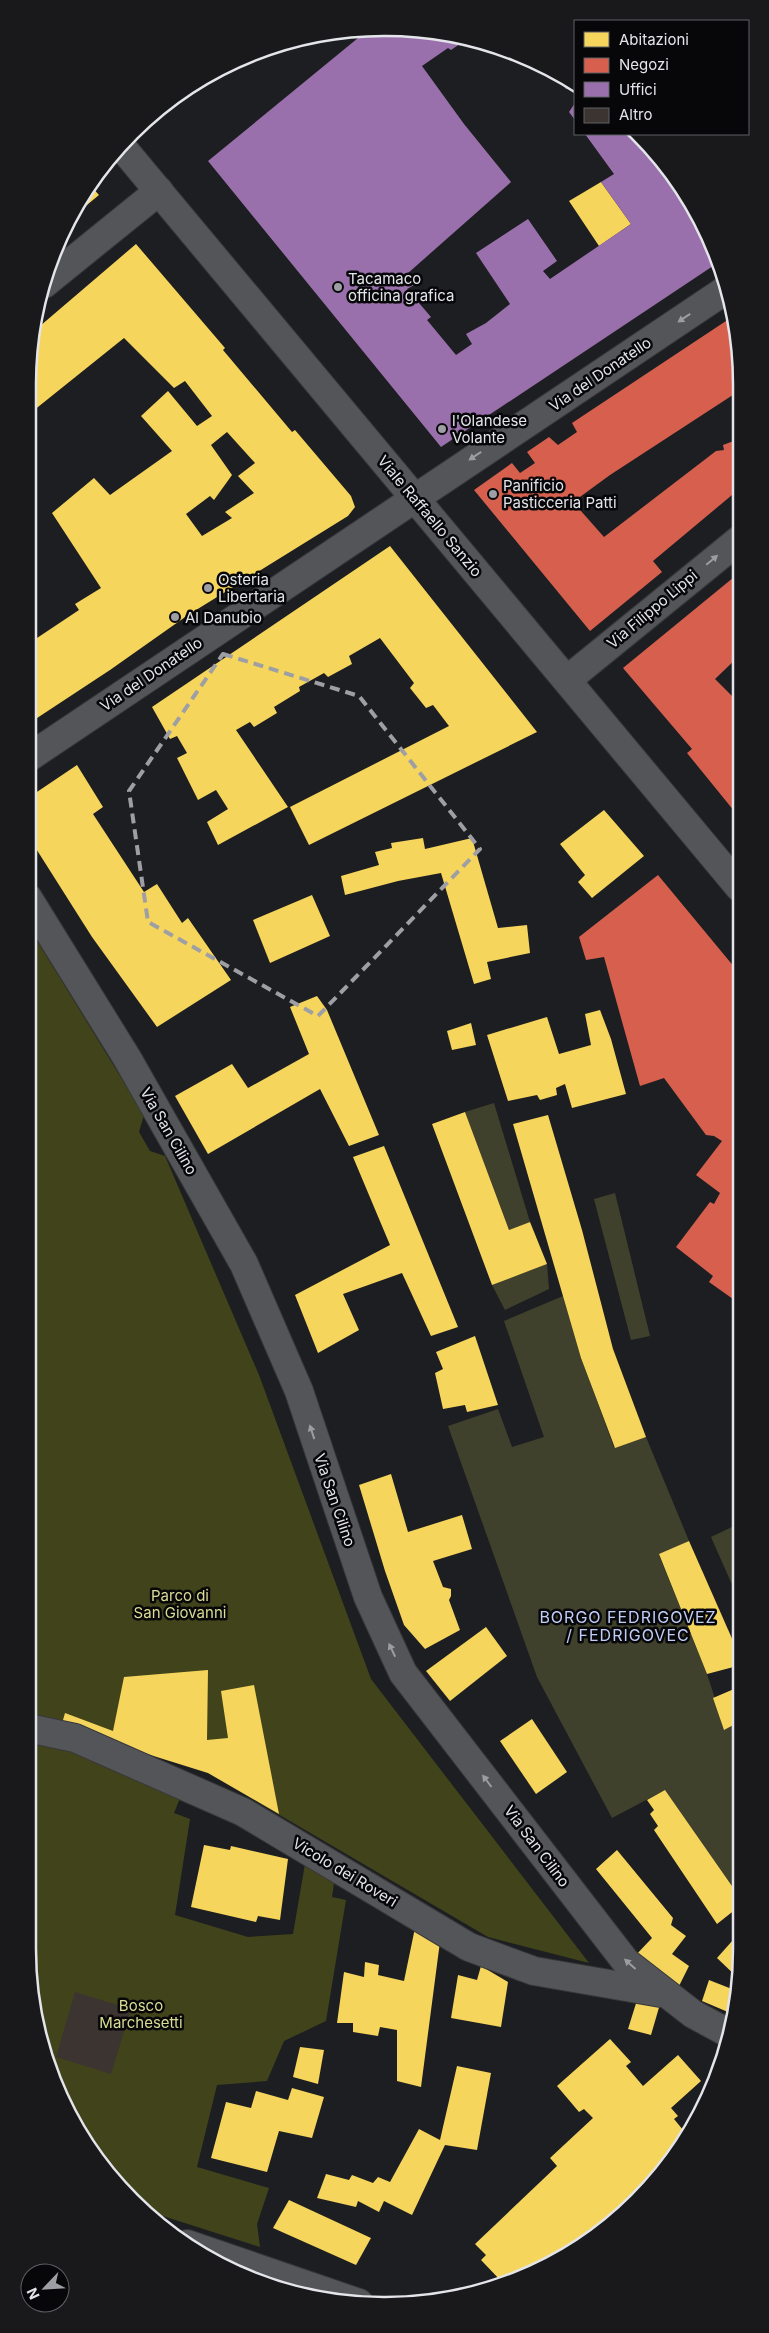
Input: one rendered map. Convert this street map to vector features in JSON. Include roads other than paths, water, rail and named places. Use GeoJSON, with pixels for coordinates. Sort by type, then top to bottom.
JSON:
{"type":"FeatureCollection","features":[{"type":"Feature","properties":{"kind":"street","name":"Viale Raffaello Sanzio"},"geometry":{"type":"LineString","coordinates":[[126,152],[733,879]]}},
{"type":"Feature","properties":{"kind":"street"},"geometry":{"type":"LineString","coordinates":[[54,276],[159,191]]}},
{"type":"Feature","properties":{"kind":"street","name":"Via del Donatello"},"geometry":{"type":"LineString","coordinates":[[36,753],[414,497],[721,293]]}},
{"type":"Feature","properties":{"kind":"street","name":"Via Filippo Lippi"},"geometry":{"type":"LineString","coordinates":[[567,680],[733,545]]}},
{"type":"Feature","properties":{"kind":"street","name":"Via San Cilino"},"geometry":{"type":"LineString","coordinates":[[36,911],[127,1058],[244,1264],[299,1391],[368,1597],[403,1673],[626,1962],[693,2014],[723,2030]]}},
{"type":"Feature","properties":{"kind":"street","name":"Vicolo dei Roveri"},"geometry":{"type":"LineString","coordinates":[[36,1730],[75,1738],[243,1812],[469,1947],[534,1971],[668,1994]]}},
{"type":"Feature","properties":{"kind":"street"},"geometry":{"type":"LineString","coordinates":[[219,2255],[326,2292]]}},
{"type":"Feature","properties":{"kind":"place","name":"Tacamaco officina grafica"},"geometry":{"type":"Point","coordinates":[338,287]}},
{"type":"Feature","properties":{"kind":"place","name":"l'Olandese Volante"},"geometry":{"type":"Point","coordinates":[442,429]}},
{"type":"Feature","properties":{"kind":"place","name":"Panificio Pasticceria Patti"},"geometry":{"type":"Point","coordinates":[493,494]}},
{"type":"Feature","properties":{"kind":"place","name":"Osteria Libertaria"},"geometry":{"type":"Point","coordinates":[208,588]}},
{"type":"Feature","properties":{"kind":"place","name":"Al Danubio"},"geometry":{"type":"Point","coordinates":[175,617]}},
{"type":"Feature","properties":{"kind":"district","name":"BORGO FEDRIGOVEZ / FEDRIGOVEC"},"geometry":{"type":"Point","coordinates":[628,1626]}},
{"type":"Feature","properties":{"kind":"park label","name":"Parco di San Giovanni"},"geometry":{"type":"Point","coordinates":[180,1604]}},
{"type":"Feature","properties":{"kind":"park label","name":"Bosco Marchesetti"},"geometry":{"type":"Point","coordinates":[141,2014]}}]}
